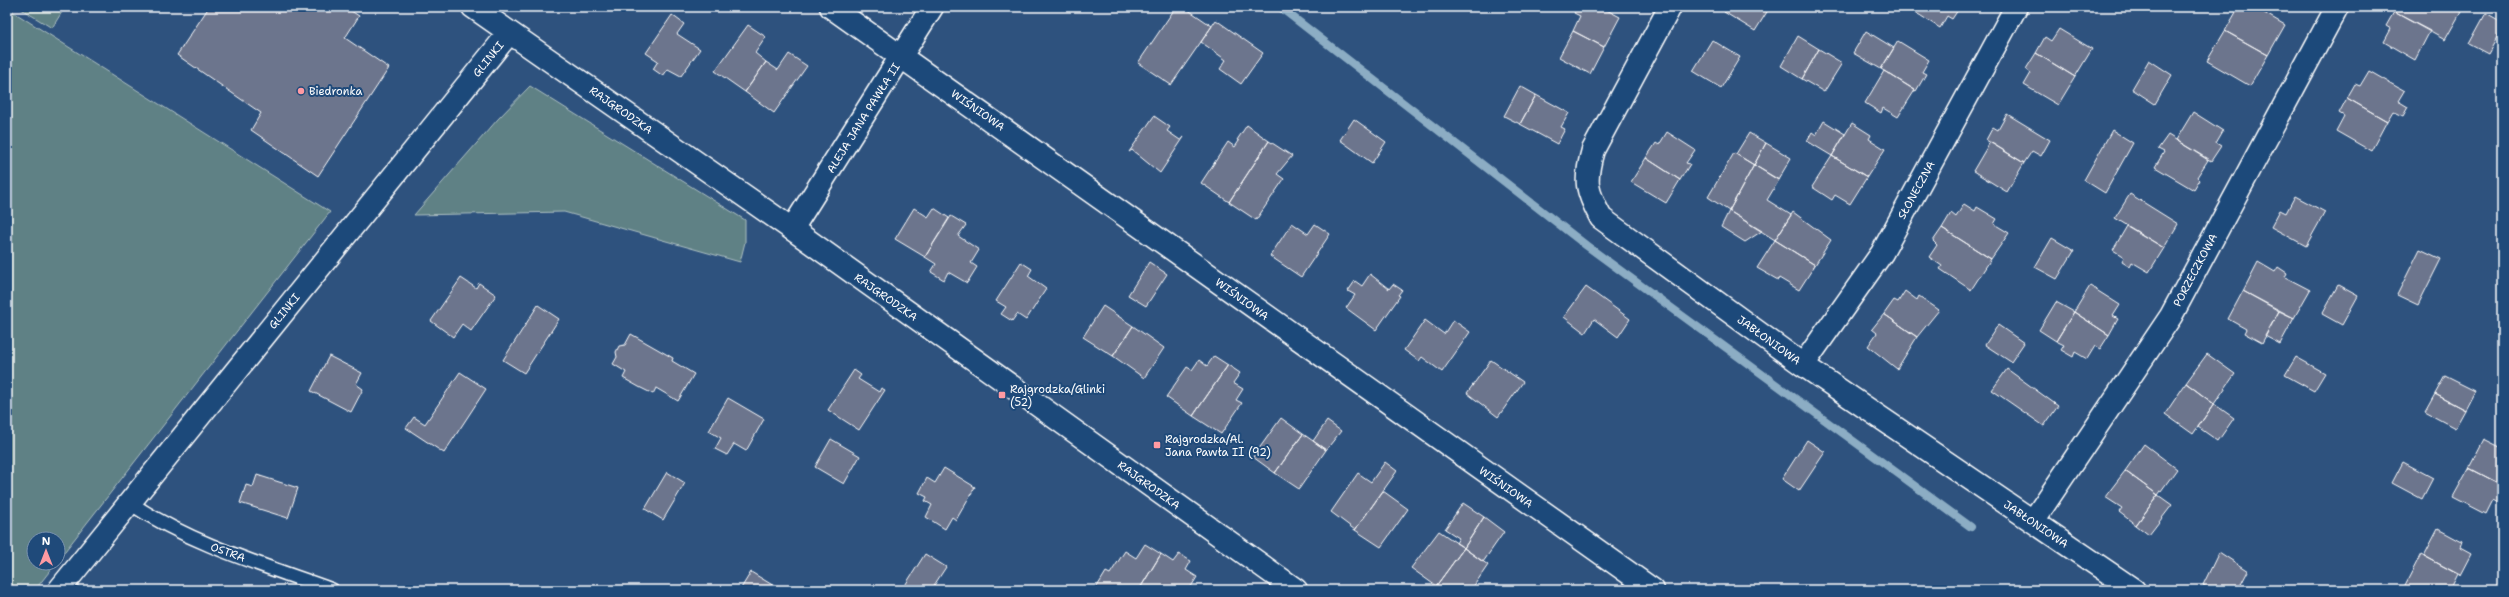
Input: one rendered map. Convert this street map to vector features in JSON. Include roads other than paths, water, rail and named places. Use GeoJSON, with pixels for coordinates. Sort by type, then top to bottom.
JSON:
{"type":"FeatureCollection","features":[{"type":"Feature","properties":{"kind":"street","name":"RAJGRODZKA"},"geometry":{"type":"LineString","coordinates":[[473,7],[792,229],[1296,590]]}},
{"type":"Feature","properties":{"kind":"street","name":"WIŚNIOWA"},"geometry":{"type":"LineString","coordinates":[[831,7],[1653,590]]}},
{"type":"Feature","properties":{"kind":"street","name":"ALEJA JANA PAWŁA II"},"geometry":{"type":"LineString","coordinates":[[792,229],[902,57],[932,7]]}},
{"type":"Feature","properties":{"kind":"street","name":"JABŁONIOWA"},"geometry":{"type":"LineString","coordinates":[[1670,7],[1593,150],[1587,171],[1589,195],[1601,218],[1803,365],[2134,590]]}},
{"type":"Feature","properties":{"kind":"street","name":"SŁONECZNA"},"geometry":{"type":"LineString","coordinates":[[1803,365],[1882,253],[2016,7]]}},
{"type":"Feature","properties":{"kind":"street","name":"PORZECZKOWA"},"geometry":{"type":"LineString","coordinates":[[2033,522],[2171,316],[2337,7]]}},
{"type":"Feature","properties":{"kind":"street","name":"GLINKI"},"geometry":{"type":"LineString","coordinates":[[59,590],[509,33]]}},
{"type":"Feature","properties":{"kind":"lane","name":"OSTRA"},"geometry":{"type":"LineString","coordinates":[[130,503],[150,516],[208,545],[332,590]]}},
{"type":"Feature","properties":{"kind":"waterway"},"geometry":{"type":"LineString","coordinates":[[1280,7],[1587,246],[1971,527]]}},
{"type":"Feature","properties":{"kind":"place","name":"Biedronka"},"geometry":{"type":"Point","coordinates":[301,91]}},
{"type":"Feature","properties":{"kind":"place","name":"Rajgrodzka/Glinki (52)"},"geometry":{"type":"Point","coordinates":[1002,395]}},
{"type":"Feature","properties":{"kind":"place","name":"Rajgrodzka/Al. Jana Pawła II (92)"},"geometry":{"type":"Point","coordinates":[1157,445]}}]}
